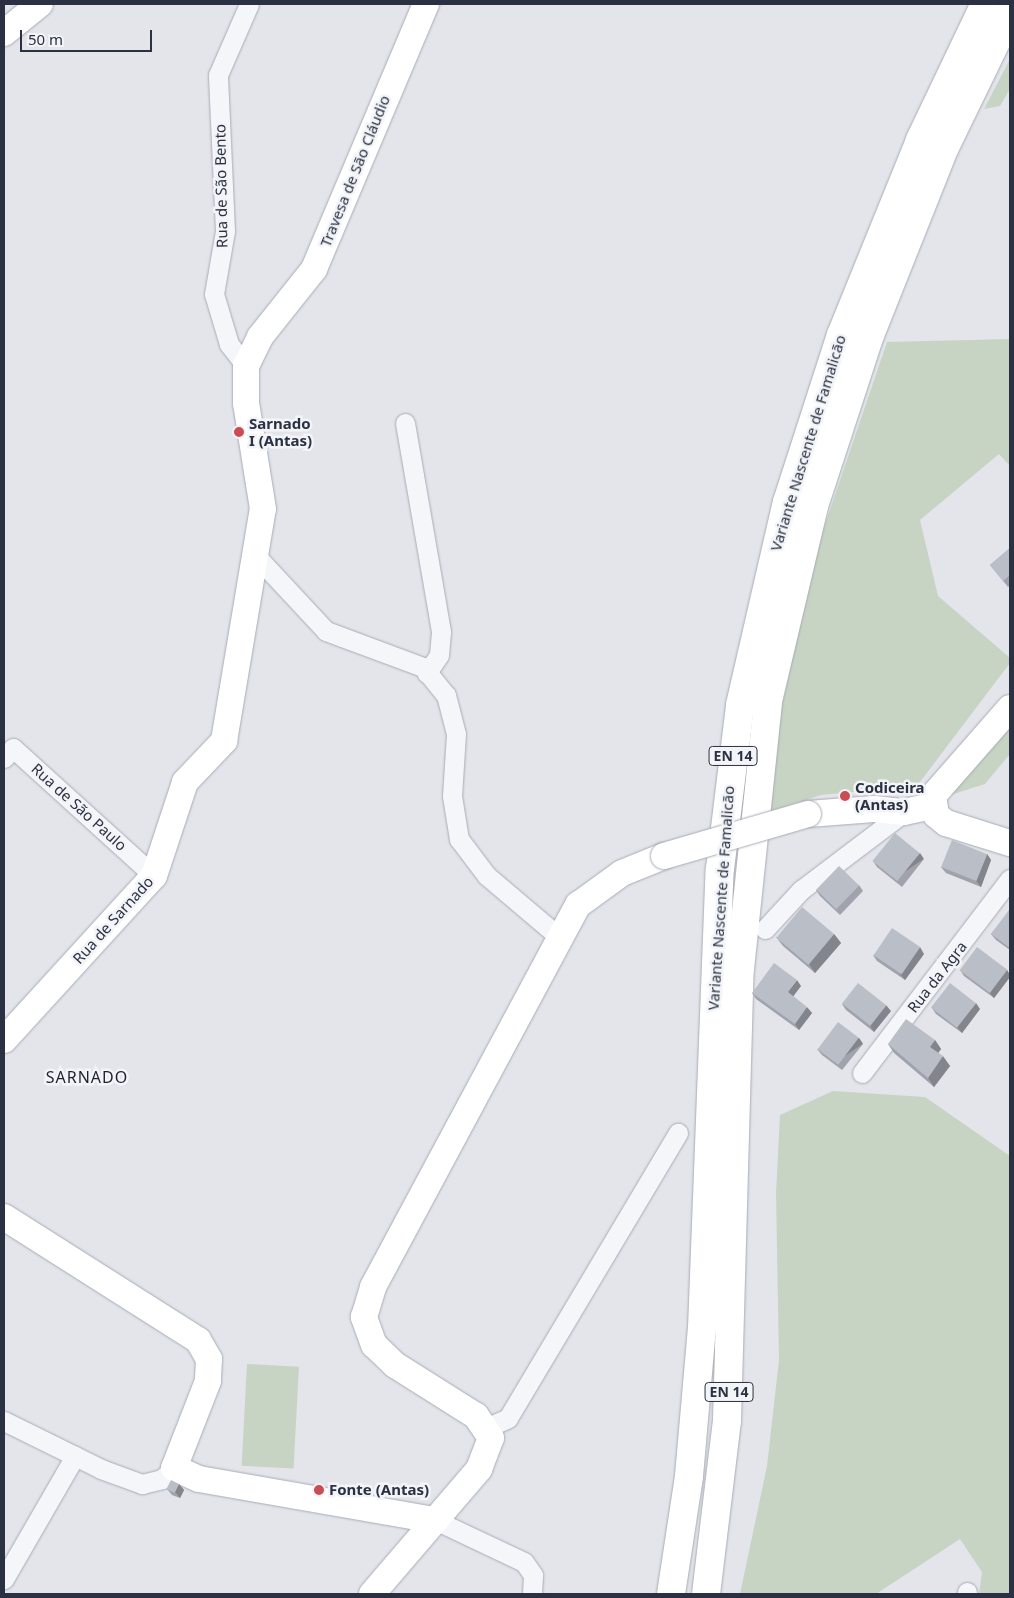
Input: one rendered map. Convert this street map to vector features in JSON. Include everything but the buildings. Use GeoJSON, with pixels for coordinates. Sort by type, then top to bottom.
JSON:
{"type":"FeatureCollection","features":[{"type":"Feature","properties":{"kind":"highway","name":"Variante Nascente de Famalicão"},"geometry":{"type":"LineString","coordinates":[[671,1594],[689,1476],[702,1328],[720,870],[740,705],[787,502],[841,335],[920,140],[985,4]]}},
{"type":"Feature","properties":{"kind":"highway","name":"Variante Nascente de Famalicão"},"geometry":{"type":"LineString","coordinates":[[706,1594],[727,1421],[741,960],[768,701],[814,506],[870,335],[945,147],[1010,12]]}},
{"type":"Feature","properties":{"kind":"street"},"geometry":{"type":"LineString","coordinates":[[4,33],[40,4]]}},
{"type":"Feature","properties":{"kind":"street","name":"Rua de São Bento"},"geometry":{"type":"LineString","coordinates":[[246,366],[229,344],[214,294],[225,231],[218,75],[249,4]]}},
{"type":"Feature","properties":{"kind":"street","name":"Travesa de São Cláudio"},"geometry":{"type":"LineString","coordinates":[[257,557],[263,509],[246,403],[246,366],[260,336],[318,260],[426,4]]}},
{"type":"Feature","properties":{"kind":"street"},"geometry":{"type":"LineString","coordinates":[[405,423],[441,632],[440,655],[427,673]]}},
{"type":"Feature","properties":{"kind":"street"},"geometry":{"type":"LineString","coordinates":[[257,557],[326,631],[427,673],[446,695],[456,734],[452,796],[459,839],[487,876],[558,936]]}},
{"type":"Feature","properties":{"kind":"street","name":"Rua de Sarnado"},"geometry":{"type":"LineString","coordinates":[[4,1040],[154,876],[185,782],[224,741],[257,557]]}},
{"type":"Feature","properties":{"kind":"street"},"geometry":{"type":"LineString","coordinates":[[1010,708],[944,780],[933,796],[933,806],[946,823],[1010,843]]}},
{"type":"Feature","properties":{"kind":"street","name":"Rua de São Paulo"},"geometry":{"type":"LineString","coordinates":[[7,748],[154,876]]}},
{"type":"Feature","properties":{"kind":"street"},"geometry":{"type":"LineString","coordinates":[[372,1594],[479,1468],[491,1438],[486,1428],[476,1416],[395,1365],[374,1344],[364,1317],[373,1287],[558,936],[578,905],[599,887],[664,856],[808,814],[874,809],[904,812],[933,806]]}},
{"type":"Feature","properties":{"kind":"street"},"geometry":{"type":"LineString","coordinates":[[765,929],[801,890],[904,812]]}},
{"type":"Feature","properties":{"kind":"street","name":"Rua da Agra"},"geometry":{"type":"LineString","coordinates":[[862,1073],[1010,879]]}},
{"type":"Feature","properties":{"kind":"street"},"geometry":{"type":"LineString","coordinates":[[486,1428],[508,1418],[678,1133]]}},
{"type":"Feature","properties":{"kind":"street"},"geometry":{"type":"LineString","coordinates":[[4,1217],[198,1340],[209,1359],[208,1381],[174,1468],[162,1479],[142,1484],[75,1456],[4,1421]]}},
{"type":"Feature","properties":{"kind":"street"},"geometry":{"type":"LineString","coordinates":[[4,1579],[75,1456]]}},
{"type":"Feature","properties":{"kind":"street"},"geometry":{"type":"LineString","coordinates":[[174,1468],[199,1480],[435,1520],[524,1562],[533,1575],[532,1594]]}},
{"type":"Feature","properties":{"kind":"green space"},"geometry":{"type":"Polygon","coordinates":[[[1010,59],[1010,89],[1000,106],[984,109],[1010,59]]]}},
{"type":"Feature","properties":{"kind":"green space"},"geometry":{"type":"Polygon","coordinates":[[[1010,339],[1010,466],[999,454],[920,520],[938,596],[1010,658],[1010,663],[917,786],[821,795],[765,813],[771,756],[814,557],[887,342],[1010,339]]]}},
{"type":"Feature","properties":{"kind":"green space"},"geometry":{"type":"Polygon","coordinates":[[[1010,722],[1010,754],[985,784],[947,796],[1010,722]]]}},
{"type":"Feature","properties":{"kind":"green space"},"geometry":{"type":"Polygon","coordinates":[[[833,1091],[925,1097],[1010,1156],[1010,1594],[979,1594],[982,1572],[960,1539],[876,1594],[740,1594],[767,1466],[779,1360],[776,1193],[780,1115],[833,1091]]]}},
{"type":"Feature","properties":{"kind":"green space"},"geometry":{"type":"Polygon","coordinates":[[[247,1364],[299,1367],[294,1469],[242,1466],[247,1364]]]}},
{"type":"Feature","properties":{"kind":"place","name":"Sarnado I (Antas)"},"geometry":{"type":"Point","coordinates":[239,432]}},
{"type":"Feature","properties":{"kind":"place","name":"Codiceira (Antas)"},"geometry":{"type":"Point","coordinates":[845,796]}},
{"type":"Feature","properties":{"kind":"place","name":"Fonte (Antas)"},"geometry":{"type":"Point","coordinates":[319,1490]}},
{"type":"Feature","properties":{"kind":"district","name":"SARNADO"},"geometry":{"type":"Point","coordinates":[87,1077]}}]}
